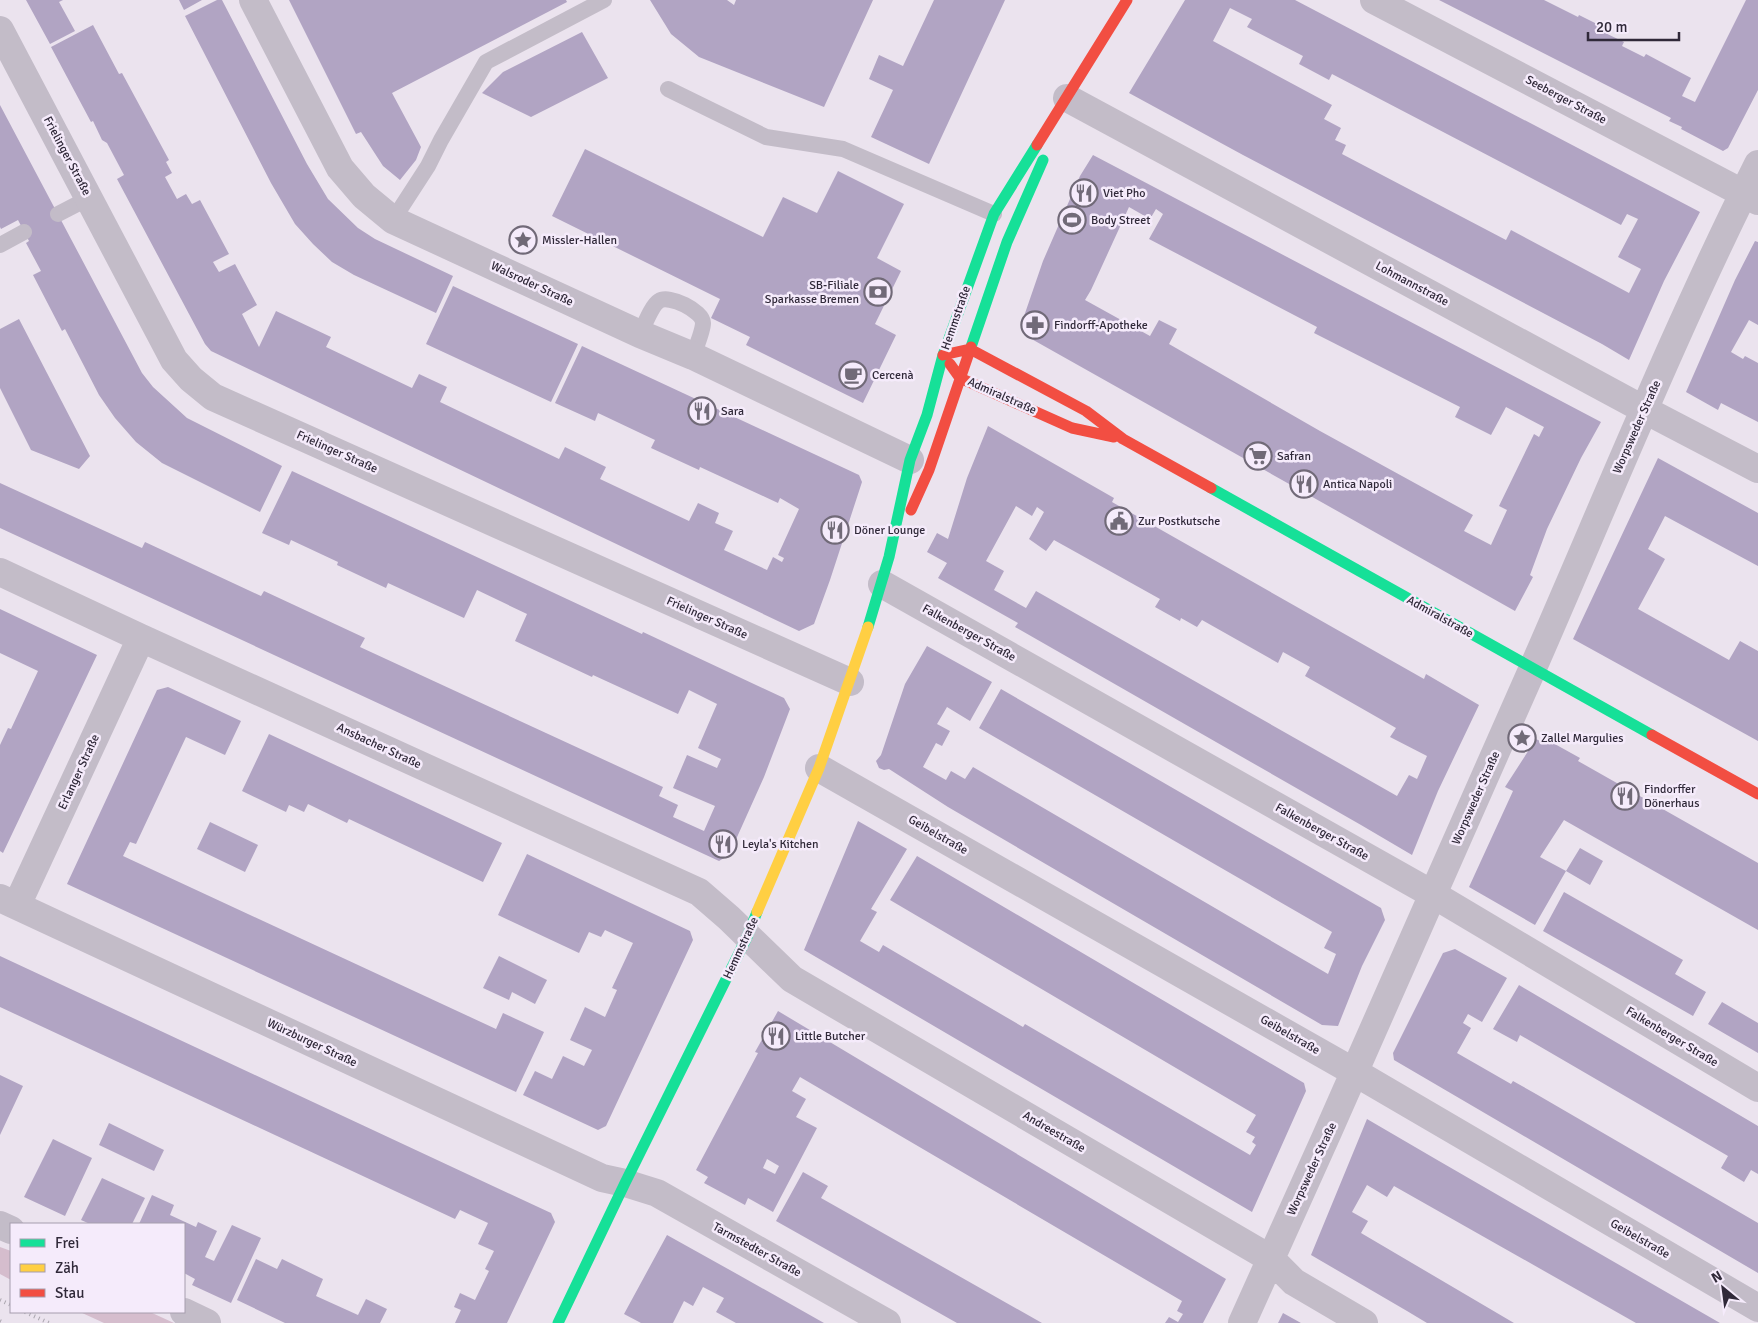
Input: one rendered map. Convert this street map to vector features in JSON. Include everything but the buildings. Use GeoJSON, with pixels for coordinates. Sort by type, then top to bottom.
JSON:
{"type":"FeatureCollection","features":[{"type":"Feature","properties":{"kind":"street","name":"Walsroder Straße"},"geometry":{"type":"LineString","coordinates":[[253,0],[340,168],[364,196],[394,220],[640,334],[693,356],[910,460]]}},
{"type":"Feature","properties":{"kind":"street","name":"Hemmstraße"},"geometry":{"type":"LineString","coordinates":[[558,1323],[625,1183],[748,937],[819,768],[882,584],[910,460],[926,415],[943,356],[994,214],[1127,0]]}},
{"type":"Feature","properties":{"kind":"street","name":"Seeberger Straße"},"geometry":{"type":"LineString","coordinates":[[1374,0],[1751,197]]}},
{"type":"Feature","properties":{"kind":"street","name":"Frielinger Straße"},"geometry":{"type":"LineString","coordinates":[[0,30],[174,360],[191,379],[213,396],[850,682]]}},
{"type":"Feature","properties":{"kind":"street","name":"Hemmstraße"},"geometry":{"type":"LineString","coordinates":[[889,557],[929,470],[1007,242],[1039,170],[1067,98]]}},
{"type":"Feature","properties":{"kind":"street","name":"Lohmannstraße"},"geometry":{"type":"LineString","coordinates":[[1067,98],[1643,409],[1758,469]]}},
{"type":"Feature","properties":{"kind":"street","name":"Worpsweder Straße"},"geometry":{"type":"LineString","coordinates":[[1242,1323],[1356,1073],[1533,669],[1643,409],[1751,197],[1758,164]]}},
{"type":"Feature","properties":{"kind":"street"},"geometry":{"type":"LineString","coordinates":[[943,356],[970,349]]}},
{"type":"Feature","properties":{"kind":"street","name":"Admiralstraße"},"geometry":{"type":"LineString","coordinates":[[970,349],[1086,411],[1123,439],[1758,794]]}},
{"type":"Feature","properties":{"kind":"street","name":"Admiralstraße"},"geometry":{"type":"LineString","coordinates":[[943,356],[960,378],[1072,428],[1123,439]]}},
{"type":"Feature","properties":{"kind":"street","name":"Ansbacher Straße"},"geometry":{"type":"LineString","coordinates":[[0,572],[699,892],[748,937]]}},
{"type":"Feature","properties":{"kind":"street","name":"Falkenberger Straße"},"geometry":{"type":"LineString","coordinates":[[882,584],[1434,895],[1758,1088]]}},
{"type":"Feature","properties":{"kind":"street","name":"Erlanger Straße"},"geometry":{"type":"LineString","coordinates":[[8,902],[141,638]]}},
{"type":"Feature","properties":{"kind":"street","name":"Geibelstraße"},"geometry":{"type":"LineString","coordinates":[[819,768],[1356,1073],[1758,1308]]}},
{"type":"Feature","properties":{"kind":"street","name":"Würzburger Straße"},"geometry":{"type":"LineString","coordinates":[[8,902],[602,1178],[625,1183]]}},
{"type":"Feature","properties":{"kind":"street","name":"Andreestraße"},"geometry":{"type":"LineString","coordinates":[[748,937],[792,979],[1271,1259],[1294,1282],[1364,1323]]}},
{"type":"Feature","properties":{"kind":"street","name":"Tarmstedter Straße"},"geometry":{"type":"LineString","coordinates":[[625,1183],[657,1193],[888,1323]]}},
{"type":"Feature","properties":{"kind":"street"},"geometry":{"type":"LineString","coordinates":[[185,1312],[207,1323]]}},
{"type":"Feature","properties":{"kind":"lane"},"geometry":{"type":"LineString","coordinates":[[394,220],[428,166],[486,62],[604,0]]}},
{"type":"Feature","properties":{"kind":"lane"},"geometry":{"type":"LineString","coordinates":[[668,88],[766,137],[843,149],[994,214]]}},
{"type":"Feature","properties":{"kind":"lane"},"geometry":{"type":"LineString","coordinates":[[58,214],[88,198]]}},
{"type":"Feature","properties":{"kind":"lane"},"geometry":{"type":"LineString","coordinates":[[0,245],[24,232]]}},
{"type":"Feature","properties":{"kind":"lane"},"geometry":{"type":"LineString","coordinates":[[640,334],[656,304],[663,299],[672,300],[696,311],[702,318],[702,326],[693,356]]}},
{"type":"Feature","properties":{"kind":"shaded area"},"geometry":{"type":"Polygon","coordinates":[[[0,1247],[10,1251],[10,1279],[0,1274],[0,1247]]]}},
{"type":"Feature","properties":{"kind":"shaded area"},"geometry":{"type":"Polygon","coordinates":[[[82,1313],[152,1313],[174,1323],[104,1323],[82,1313]]]}},
{"type":"Feature","properties":{"kind":"railway"},"geometry":{"type":"LineString","coordinates":[[0,1300],[10,1305]]}},
{"type":"Feature","properties":{"kind":"railway"},"geometry":{"type":"LineString","coordinates":[[27,1313],[49,1323]]}},
{"type":"Feature","properties":{"kind":"railway"},"geometry":{"type":"LineString","coordinates":[[0,1321],[4,1323]]}},
{"type":"Feature","properties":{"kind":"traffic: fast"},"geometry":{"type":"LineString","coordinates":[[868,627],[889,557],[910,460],[927,415],[943,355],[994,214],[1037,145]]}},
{"type":"Feature","properties":{"kind":"traffic: fast"},"geometry":{"type":"LineString","coordinates":[[971,347],[1007,242],[1043,160]]}},
{"type":"Feature","properties":{"kind":"traffic: fast"},"geometry":{"type":"LineString","coordinates":[[1211,488],[1652,735]]}},
{"type":"Feature","properties":{"kind":"traffic: fast"},"geometry":{"type":"LineString","coordinates":[[558,1323],[747,937],[757,912]]}},
{"type":"Feature","properties":{"kind":"traffic: slow"},"geometry":{"type":"LineString","coordinates":[[757,912],[819,768],[868,627]]}},
{"type":"Feature","properties":{"kind":"traffic: jam"},"geometry":{"type":"LineString","coordinates":[[1037,145],[1127,0]]}},
{"type":"Feature","properties":{"kind":"traffic: jam"},"geometry":{"type":"LineString","coordinates":[[911,510],[929,470],[971,347]]}},
{"type":"Feature","properties":{"kind":"traffic: jam"},"geometry":{"type":"LineString","coordinates":[[943,355],[970,349],[1086,411],[1123,439],[1211,488]]}},
{"type":"Feature","properties":{"kind":"traffic: jam"},"geometry":{"type":"LineString","coordinates":[[950,364],[960,378],[1072,428],[1114,437]]}},
{"type":"Feature","properties":{"kind":"traffic: jam"},"geometry":{"type":"LineString","coordinates":[[1652,735],[1758,794]]}},
{"type":"Feature","properties":{"kind":"place","name":"Viet Pho"},"geometry":{"type":"Point","coordinates":[1084,193]}},
{"type":"Feature","properties":{"kind":"place","name":"Body Street"},"geometry":{"type":"Point","coordinates":[1072,220]}},
{"type":"Feature","properties":{"kind":"place","name":"Missler-Hallen"},"geometry":{"type":"Point","coordinates":[523,240]}},
{"type":"Feature","properties":{"kind":"place","name":"SB-Filiale Sparkasse Bremen"},"geometry":{"type":"Point","coordinates":[878,292]}},
{"type":"Feature","properties":{"kind":"place","name":"Findorff-Apotheke"},"geometry":{"type":"Point","coordinates":[1035,325]}},
{"type":"Feature","properties":{"kind":"place","name":"Cercenà"},"geometry":{"type":"Point","coordinates":[853,375]}},
{"type":"Feature","properties":{"kind":"place","name":"Sara"},"geometry":{"type":"Point","coordinates":[702,411]}},
{"type":"Feature","properties":{"kind":"place","name":"Safran"},"geometry":{"type":"Point","coordinates":[1258,456]}},
{"type":"Feature","properties":{"kind":"place","name":"Antica Napoli"},"geometry":{"type":"Point","coordinates":[1304,484]}},
{"type":"Feature","properties":{"kind":"place","name":"Zur Postkutsche"},"geometry":{"type":"Point","coordinates":[1119,521]}},
{"type":"Feature","properties":{"kind":"place","name":"Döner Lounge"},"geometry":{"type":"Point","coordinates":[835,530]}},
{"type":"Feature","properties":{"kind":"place","name":"Zallel Margulies"},"geometry":{"type":"Point","coordinates":[1522,738]}},
{"type":"Feature","properties":{"kind":"place","name":"Findorffer Dönerhaus"},"geometry":{"type":"Point","coordinates":[1625,796]}},
{"type":"Feature","properties":{"kind":"place","name":"Leyla's Kitchen"},"geometry":{"type":"Point","coordinates":[723,844]}},
{"type":"Feature","properties":{"kind":"place","name":"Little Butcher"},"geometry":{"type":"Point","coordinates":[776,1036]}}]}
